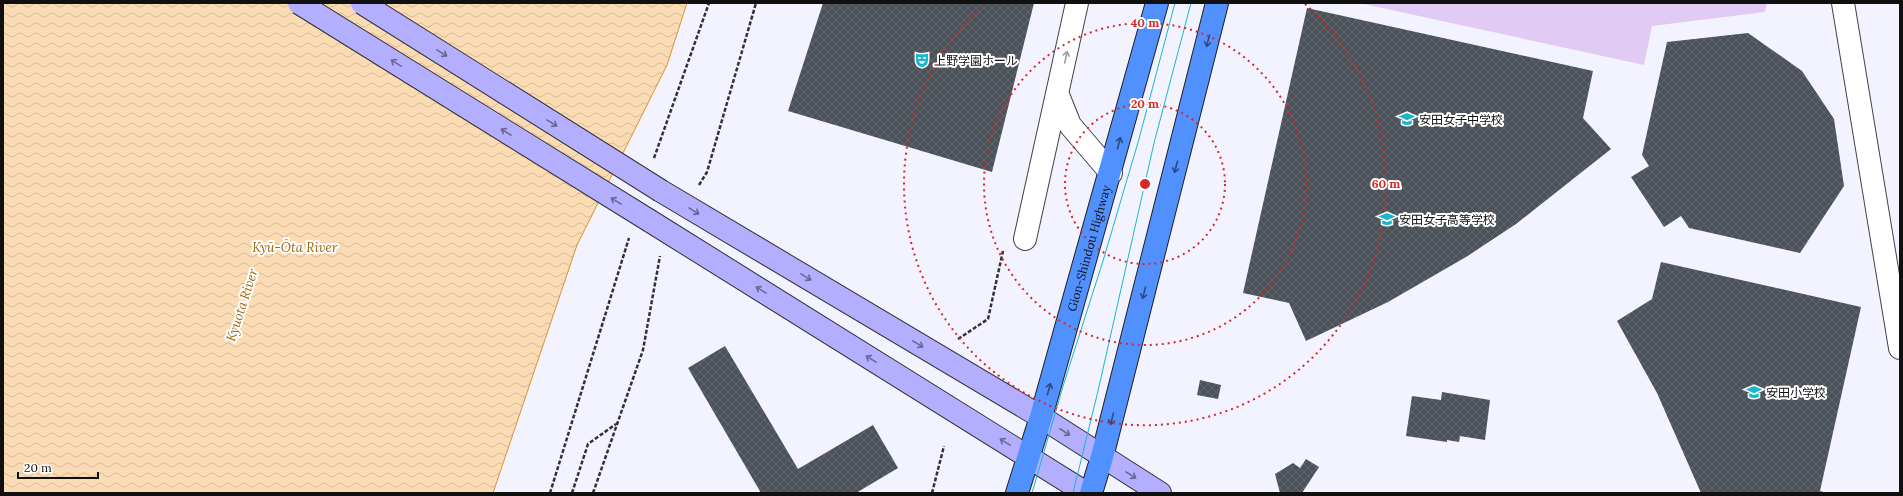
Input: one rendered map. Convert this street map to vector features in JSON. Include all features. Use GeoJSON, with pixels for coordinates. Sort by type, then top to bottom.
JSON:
{"type":"FeatureCollection","features":[{"type":"Feature","properties":{"kind":"highway","name":"Gion-Shindou Highway"},"geometry":{"type":"LineString","coordinates":[[1017,493],[1041,417],[1111,173],[1157,3]]}},
{"type":"Feature","properties":{"kind":"highway"},"geometry":{"type":"LineString","coordinates":[[1091,493],[1102,456],[1217,3]]}},
{"type":"Feature","properties":{"kind":"street"},"geometry":{"type":"LineString","coordinates":[[299,3],[1086,493]]}},
{"type":"Feature","properties":{"kind":"street"},"geometry":{"type":"LineString","coordinates":[[362,3],[661,191],[1041,417],[1160,493]]}},
{"type":"Feature","properties":{"kind":"street"},"geometry":{"type":"LineString","coordinates":[[1025,239],[1058,95],[1077,3]]}},
{"type":"Feature","properties":{"kind":"street"},"geometry":{"type":"LineString","coordinates":[[1843,3],[1900,348]]}},
{"type":"Feature","properties":{"kind":"street"},"geometry":{"type":"LineString","coordinates":[[1058,95],[1070,125],[1111,173]]}},
{"type":"Feature","properties":{"kind":"path"},"geometry":{"type":"LineString","coordinates":[[654,159],[709,3]]}},
{"type":"Feature","properties":{"kind":"path"},"geometry":{"type":"LineString","coordinates":[[697,189],[707,172],[756,3]]}},
{"type":"Feature","properties":{"kind":"path"},"geometry":{"type":"LineString","coordinates":[[550,493],[630,235]]}},
{"type":"Feature","properties":{"kind":"path"},"geometry":{"type":"LineString","coordinates":[[593,493],[643,350],[660,254]]}},
{"type":"Feature","properties":{"kind":"path"},"geometry":{"type":"LineString","coordinates":[[572,493],[588,444],[617,423]]}},
{"type":"Feature","properties":{"kind":"path"},"geometry":{"type":"LineString","coordinates":[[932,493],[944,446]]}},
{"type":"Feature","properties":{"kind":"shaded area"},"geometry":{"type":"Polygon","coordinates":[[[1359,3],[1767,3],[1765,12],[1652,26],[1644,65],[1359,3]]]}},
{"type":"Feature","properties":{"kind":"water","name":"Kyū-Ōta River"},"geometry":{"type":"Polygon","coordinates":[[[3,3],[687,3],[667,65],[577,245],[493,493],[3,493],[3,3]]]}},
{"type":"Feature","properties":{"kind":"building","name":"上野学園ホール"},"geometry":{"type":"Polygon","coordinates":[[[823,3],[1034,3],[992,172],[788,111],[823,3]]]}},
{"type":"Feature","properties":{"kind":"building"},"geometry":{"type":"Polygon","coordinates":[[[1307,8],[1593,71],[1583,118],[1611,149],[1516,224],[1466,257],[1388,302],[1306,341],[1289,303],[1243,293],[1307,8]]]}},
{"type":"Feature","properties":{"kind":"building"},"geometry":{"type":"Polygon","coordinates":[[[1748,33],[1802,71],[1834,119],[1844,186],[1800,253],[1689,228],[1681,216],[1664,227],[1631,177],[1649,166],[1642,155],[1667,42],[1748,33]]]}},
{"type":"Feature","properties":{"kind":"building"},"geometry":{"type":"Polygon","coordinates":[[[1661,262],[1861,307],[1820,491],[1827,493],[1701,493],[1657,393],[1617,321],[1652,299],[1661,262]]]}},
{"type":"Feature","properties":{"kind":"building"},"geometry":{"type":"Polygon","coordinates":[[[725,346],[798,469],[873,425],[898,468],[856,493],[761,493],[688,368],[725,346]]]}},
{"type":"Feature","properties":{"kind":"building"},"geometry":{"type":"Polygon","coordinates":[[[1200,380],[1221,385],[1218,399],[1197,395],[1200,380]]]}},
{"type":"Feature","properties":{"kind":"building"},"geometry":{"type":"Polygon","coordinates":[[[1442,392],[1490,400],[1485,440],[1460,436],[1459,442],[1447,440],[1447,442],[1406,436],[1412,396],[1441,400],[1442,392]]]}},
{"type":"Feature","properties":{"kind":"building"},"geometry":{"type":"Polygon","coordinates":[[[1306,459],[1319,467],[1302,493],[1280,493],[1275,474],[1293,463],[1300,468],[1306,459]]]}},
{"type":"Feature","properties":{"kind":"tram line"},"geometry":{"type":"LineString","coordinates":[[1032,493],[1139,139],[1175,3]]}},
{"type":"Feature","properties":{"kind":"tram line"},"geometry":{"type":"LineString","coordinates":[[1073,493],[1098,391],[1154,143],[1191,3]]}},
{"type":"Feature","properties":{"kind":"place","name":"上野学園ホール"},"geometry":{"type":"Point","coordinates":[922,60]}},
{"type":"Feature","properties":{"kind":"place","name":"安田女子中学校"},"geometry":{"type":"Point","coordinates":[1407,119]}},
{"type":"Feature","properties":{"kind":"place","name":"安田女子高等学校"},"geometry":{"type":"Point","coordinates":[1387,219]}},
{"type":"Feature","properties":{"kind":"place","name":"安田小学校"},"geometry":{"type":"Point","coordinates":[1754,392]}},
{"type":"Feature","properties":{"kind":"water label","name":"Kyuota River"},"geometry":{"type":"Point","coordinates":[242,305]}}]}
